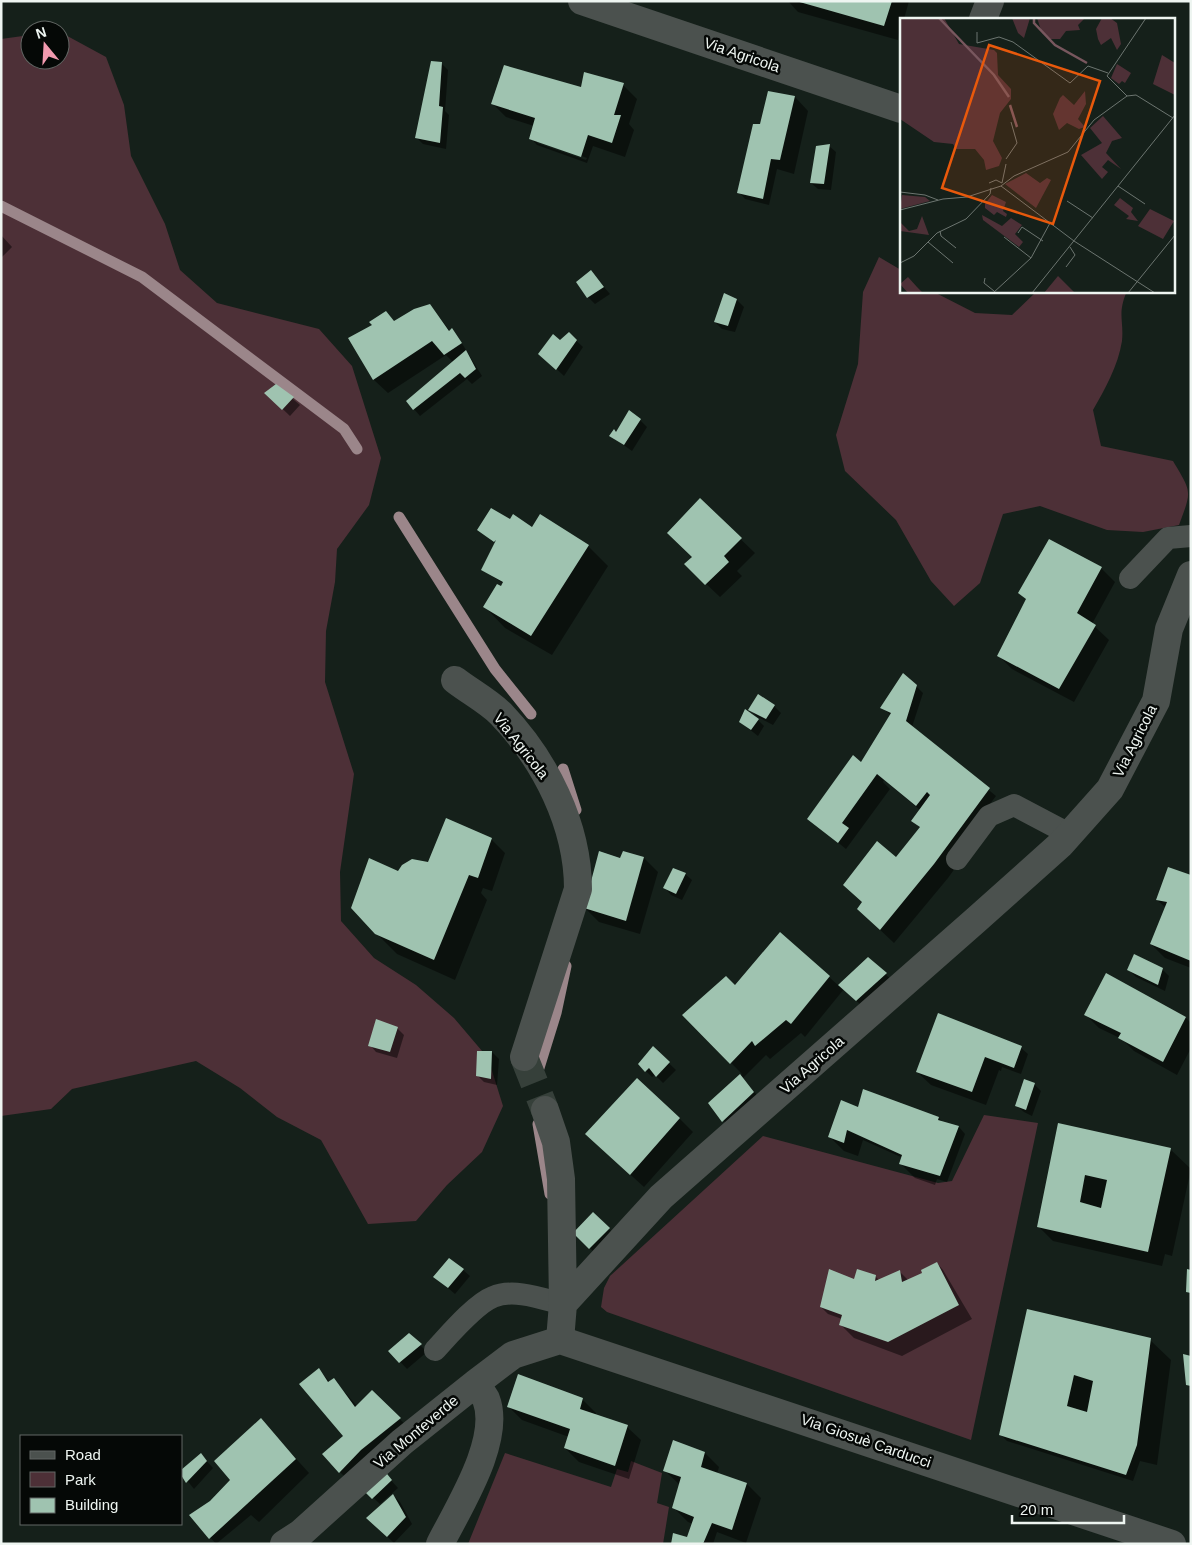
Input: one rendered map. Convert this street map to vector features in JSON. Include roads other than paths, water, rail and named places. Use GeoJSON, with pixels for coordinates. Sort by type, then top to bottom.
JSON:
{"type":"FeatureCollection","features":[{"type":"Feature","properties":{"kind":"street","name":"Via Agricola"},"geometry":{"type":"LineString","coordinates":[[582,1],[900,109]]}},
{"type":"Feature","properties":{"kind":"street"},"geometry":{"type":"LineString","coordinates":[[982,18],[990,1]]}},
{"type":"Feature","properties":{"kind":"street","name":"Via Agricola"},"geometry":{"type":"LineString","coordinates":[[563,1304],[661,1197],[976,920],[1069,834],[1110,789],[1156,701],[1169,628],[1191,576]]}},
{"type":"Feature","properties":{"kind":"street","name":"Via Agricola"},"geometry":{"type":"LineString","coordinates":[[455,680],[500,714],[532,754],[550,782],[572,837],[578,865],[578,889],[524,1057]]}},
{"type":"Feature","properties":{"kind":"street"},"geometry":{"type":"LineString","coordinates":[[545,1110],[556,1142],[561,1178],[563,1304],[560,1340]]}},
{"type":"Feature","properties":{"kind":"street","name":"Via Monteverde"},"geometry":{"type":"LineString","coordinates":[[284,1544],[300,1533],[402,1442],[513,1355],[560,1340]]}},
{"type":"Feature","properties":{"kind":"street","name":"Via Giosuè Carducci"},"geometry":{"type":"LineString","coordinates":[[560,1340],[1162,1542]]}},
{"type":"Feature","properties":{"kind":"street"},"geometry":{"type":"LineString","coordinates":[[440,1544],[486,1446],[490,1425],[486,1400],[476,1383]]}},
{"type":"Feature","properties":{"kind":"lane"},"geometry":{"type":"LineString","coordinates":[[1130,578],[1168,538],[1191,536]]}},
{"type":"Feature","properties":{"kind":"lane"},"geometry":{"type":"LineString","coordinates":[[957,860],[989,816],[1014,805],[1069,834]]}},
{"type":"Feature","properties":{"kind":"lane"},"geometry":{"type":"LineString","coordinates":[[435,1350],[468,1316],[493,1297],[510,1294],[537,1297],[563,1304]]}},
{"type":"Feature","properties":{"kind":"waterway"},"geometry":{"type":"LineString","coordinates":[[1,206],[142,277],[344,429],[357,449]]}},
{"type":"Feature","properties":{"kind":"waterway"},"geometry":{"type":"LineString","coordinates":[[399,517],[495,669],[531,714]]}},
{"type":"Feature","properties":{"kind":"waterway"},"geometry":{"type":"LineString","coordinates":[[563,769],[576,810]]}},
{"type":"Feature","properties":{"kind":"waterway"},"geometry":{"type":"LineString","coordinates":[[539,1068],[556,1013],[566,966]]}},
{"type":"Feature","properties":{"kind":"waterway"},"geometry":{"type":"LineString","coordinates":[[538,1124],[550,1194]]}},
{"type":"Feature","properties":{"kind":"tunnel"},"geometry":{"type":"LineString","coordinates":[[524,1057],[545,1110]]}}]}
